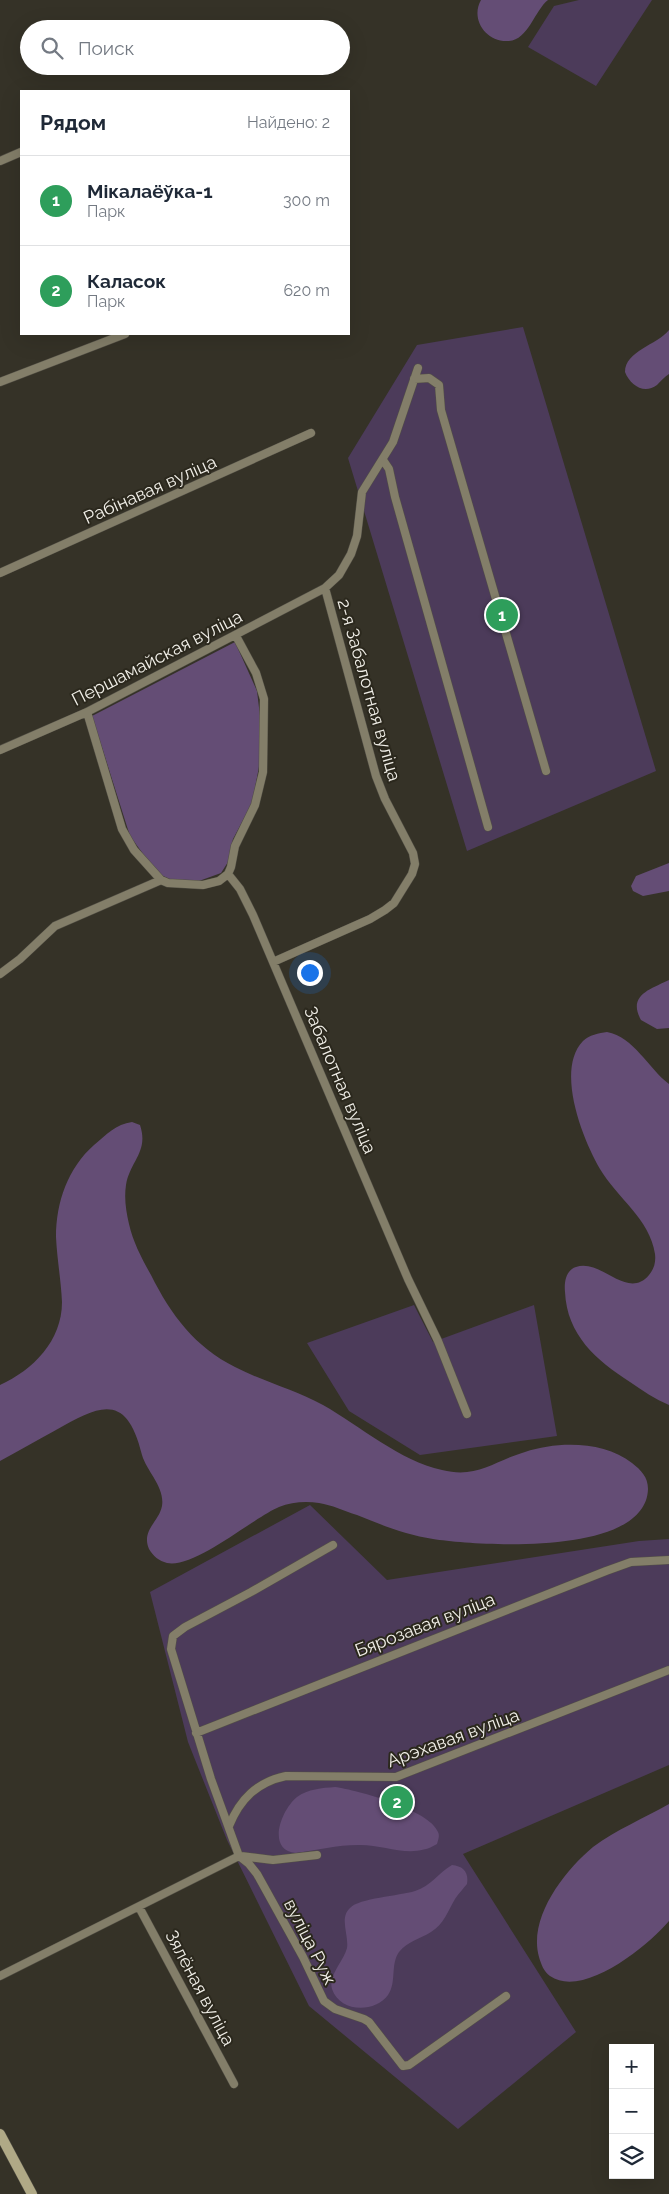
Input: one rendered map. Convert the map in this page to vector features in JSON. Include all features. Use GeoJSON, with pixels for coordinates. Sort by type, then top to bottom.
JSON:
{"type":"FeatureCollection","features":[{"type":"Feature","properties":{"kind":"street"},"geometry":{"type":"LineString","coordinates":[[0,160],[20,152]]}},
{"type":"Feature","properties":{"kind":"street"},"geometry":{"type":"LineString","coordinates":[[0,382],[122,335]]}},
{"type":"Feature","properties":{"kind":"street","name":"2-я Забалотная вуліца"},"geometry":{"type":"LineString","coordinates":[[273,962],[370,919],[394,904],[412,874],[415,864],[413,853],[385,799],[376,776],[325,588],[339,575],[351,554],[357,536],[362,492],[383,460],[397,433],[418,368]]}},
{"type":"Feature","properties":{"kind":"street"},"geometry":{"type":"LineString","coordinates":[[414,379],[429,378],[439,385],[441,410],[546,771]]}},
{"type":"Feature","properties":{"kind":"street","name":"Рабінавая вуліца"},"geometry":{"type":"LineString","coordinates":[[0,573],[311,433]]}},
{"type":"Feature","properties":{"kind":"street"},"geometry":{"type":"LineString","coordinates":[[383,460],[390,472],[395,497],[488,827]]}},
{"type":"Feature","properties":{"kind":"street","name":"Першамайская вуліца"},"geometry":{"type":"LineString","coordinates":[[0,750],[87,712],[325,588]]}},
{"type":"Feature","properties":{"kind":"street"},"geometry":{"type":"LineString","coordinates":[[87,712],[122,829],[134,850],[161,880],[178,884],[203,885],[220,881],[228,874],[235,846],[253,812],[263,772],[264,699],[256,674],[236,636]]}},
{"type":"Feature","properties":{"kind":"street","name":"Забалотная вуліца"},"geometry":{"type":"LineString","coordinates":[[228,874],[245,896],[418,1300],[438,1341],[467,1414]]}},
{"type":"Feature","properties":{"kind":"street"},"geometry":{"type":"LineString","coordinates":[[0,974],[20,960],[55,926],[161,880]]}},
{"type":"Feature","properties":{"kind":"street"},"geometry":{"type":"LineString","coordinates":[[239,1856],[196,1733],[171,1649],[173,1636],[185,1627],[333,1545]]}},
{"type":"Feature","properties":{"kind":"street","name":"Бярозавая вуліца"},"geometry":{"type":"LineString","coordinates":[[196,1733],[606,1571],[631,1562],[669,1560]]}},
{"type":"Feature","properties":{"kind":"street","name":"Арэхавая вуліца"},"geometry":{"type":"LineString","coordinates":[[229,1826],[238,1805],[259,1786],[276,1778],[286,1776],[396,1777],[669,1670]]}},
{"type":"Feature","properties":{"kind":"street"},"geometry":{"type":"LineString","coordinates":[[0,1976],[239,1856],[273,1860],[317,1855]]}},
{"type":"Feature","properties":{"kind":"street","name":"вуліца Руж"},"geometry":{"type":"LineString","coordinates":[[239,1856],[257,1874],[303,1957],[324,2001],[335,2009],[364,2018],[369,2022],[403,2066],[409,2065],[506,1996]]}},
{"type":"Feature","properties":{"kind":"street","name":"Зялёная вуліца"},"geometry":{"type":"LineString","coordinates":[[139,1907],[234,2084]]}},
{"type":"Feature","properties":{"kind":"street"},"geometry":{"type":"LineString","coordinates":[[0,2134],[32,2194]]}},
{"type":"Feature","properties":{"kind":"shaded area"},"geometry":{"type":"Polygon","coordinates":[[[481,0],[548,0],[521,36],[509,41],[501,41],[487,34],[479,22],[478,7],[481,0]]]}},
{"type":"Feature","properties":{"kind":"shaded area"},"geometry":{"type":"Polygon","coordinates":[[[579,0],[652,0],[596,86],[528,47],[554,6],[579,0]]]}},
{"type":"Feature","properties":{"kind":"shaded area"},"geometry":{"type":"Polygon","coordinates":[[[523,327],[656,771],[467,851],[348,458],[417,345],[523,327]]]}},
{"type":"Feature","properties":{"kind":"shaded area"},"geometry":{"type":"Polygon","coordinates":[[[669,330],[669,374],[652,388],[642,389],[638,387],[627,377],[625,372],[626,365],[636,353],[669,330]]]}},
{"type":"Feature","properties":{"kind":"shaded area"},"geometry":{"type":"Polygon","coordinates":[[[235,642],[257,691],[261,724],[261,756],[252,804],[233,839],[228,862],[221,873],[199,881],[174,881],[163,876],[149,862],[130,836],[92,716],[235,642]]]}},
{"type":"Feature","properties":{"kind":"shaded area"},"geometry":{"type":"Polygon","coordinates":[[[669,863],[669,891],[643,896],[633,891],[631,886],[636,876],[669,863]]]}},
{"type":"Feature","properties":{"kind":"shaded area"},"geometry":{"type":"Polygon","coordinates":[[[669,980],[669,1028],[657,1029],[641,1020],[637,1011],[637,1004],[643,994],[669,980]]]}},
{"type":"Feature","properties":{"kind":"shaded area"},"geometry":{"type":"Polygon","coordinates":[[[607,1032],[617,1035],[633,1046],[669,1084],[669,1405],[640,1389],[595,1355],[577,1334],[567,1307],[565,1280],[570,1271],[576,1267],[595,1268],[623,1282],[632,1283],[641,1282],[649,1275],[655,1263],[652,1241],[647,1230],[600,1169],[586,1141],[575,1105],[571,1069],[575,1054],[585,1039],[607,1032]]]}},
{"type":"Feature","properties":{"kind":"shaded area"},"geometry":{"type":"Polygon","coordinates":[[[132,1122],[140,1125],[142,1134],[141,1150],[128,1177],[125,1190],[126,1209],[133,1237],[144,1263],[167,1303],[196,1340],[208,1350],[235,1367],[323,1405],[411,1459],[442,1470],[454,1472],[475,1471],[525,1452],[552,1446],[580,1445],[608,1450],[632,1463],[645,1477],[648,1489],[640,1511],[620,1526],[591,1537],[557,1542],[485,1544],[455,1542],[414,1535],[329,1505],[299,1502],[279,1507],[207,1551],[192,1558],[178,1563],[167,1563],[154,1556],[147,1542],[149,1531],[158,1517],[162,1506],[161,1492],[144,1461],[136,1435],[129,1421],[120,1413],[110,1410],[99,1410],[86,1414],[0,1461],[0,1385],[24,1371],[43,1352],[57,1329],[61,1316],[62,1302],[56,1237],[58,1211],[65,1186],[77,1164],[94,1145],[116,1128],[132,1122]]]}},
{"type":"Feature","properties":{"kind":"shaded area"},"geometry":{"type":"Polygon","coordinates":[[[414,1305],[433,1342],[534,1305],[557,1436],[420,1455],[349,1411],[307,1343],[414,1305]]]}},
{"type":"Feature","properties":{"kind":"shaded area"},"geometry":{"type":"Polygon","coordinates":[[[310,1505],[387,1580],[639,1541],[669,1539],[669,1765],[463,1854],[576,2032],[458,2129],[309,2006],[227,1840],[188,1742],[150,1592],[310,1505]]]}},
{"type":"Feature","properties":{"kind":"shaded area"},"geometry":{"type":"Polygon","coordinates":[[[335,1787],[392,1802],[422,1816],[438,1832],[437,1844],[417,1851],[358,1845],[296,1853],[287,1850],[281,1845],[279,1829],[291,1803],[306,1792],[320,1788],[335,1787]]]}},
{"type":"Feature","properties":{"kind":"shaded area"},"geometry":{"type":"Polygon","coordinates":[[[669,1804],[669,1921],[631,1955],[597,1975],[580,1981],[564,1981],[550,1976],[544,1970],[539,1957],[537,1942],[544,1911],[560,1882],[593,1847],[669,1804]]]}},
{"type":"Feature","properties":{"kind":"shaded area"},"geometry":{"type":"Polygon","coordinates":[[[452,1865],[464,1870],[467,1876],[467,1884],[435,1929],[406,1945],[399,1952],[396,1957],[391,1990],[388,1995],[375,2005],[367,2007],[358,2008],[342,2003],[336,1997],[331,1984],[334,1973],[347,1948],[345,1917],[350,1908],[362,1902],[421,1889],[452,1865]]]}},
{"type":"Feature","properties":{"kind":"place","name":"Мікалаёўка-1"},"geometry":{"type":"Point","coordinates":[502,615]}},
{"type":"Feature","properties":{"kind":"place","name":"Каласок"},"geometry":{"type":"Point","coordinates":[397,1802]}}]}
